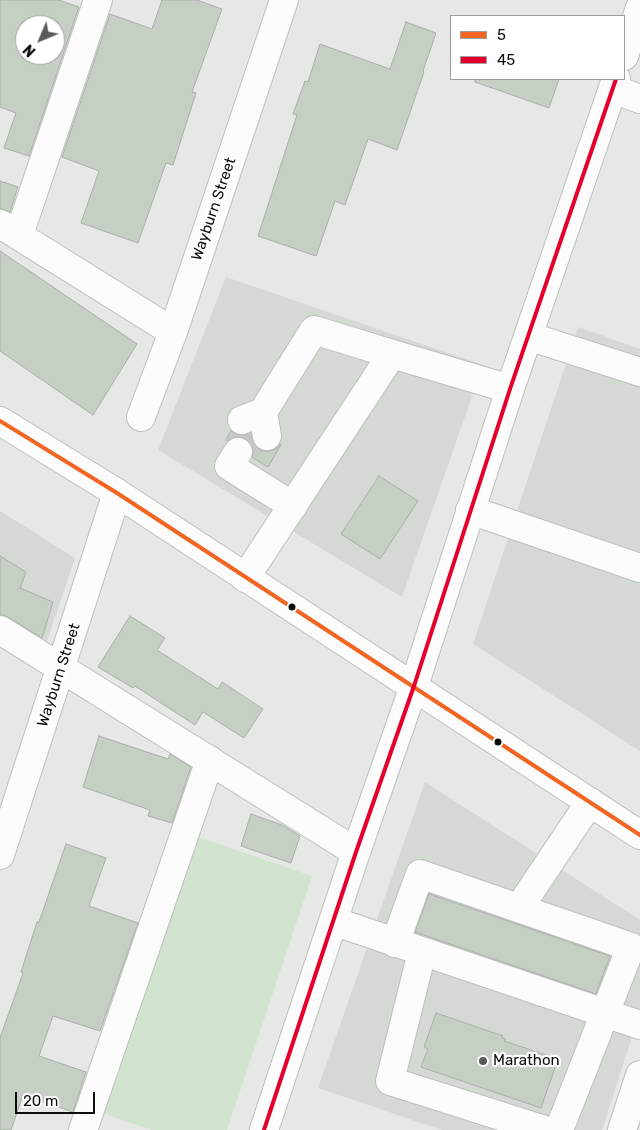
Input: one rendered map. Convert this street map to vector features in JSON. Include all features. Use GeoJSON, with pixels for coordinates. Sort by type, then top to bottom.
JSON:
{"type":"FeatureCollection","features":[{"type":"Feature","properties":{"kind":"street"},"geometry":{"type":"LineString","coordinates":[[98,0],[9,230],[173,332]]}},
{"type":"Feature","properties":{"kind":"street","name":"Wayburn Street"},"geometry":{"type":"LineString","coordinates":[[141,417],[173,332],[284,0]]}},
{"type":"Feature","properties":{"kind":"street"},"geometry":{"type":"LineString","coordinates":[[625,53],[640,8]]}},
{"type":"Feature","properties":{"kind":"street"},"geometry":{"type":"LineString","coordinates":[[264,1130],[356,852],[414,686],[510,389],[614,84],[640,98]]}},
{"type":"Feature","properties":{"kind":"street"},"geometry":{"type":"LineString","coordinates":[[293,506],[229,466],[314,330],[510,389]]}},
{"type":"Feature","properties":{"kind":"street"},"geometry":{"type":"LineString","coordinates":[[528,336],[640,372]]}},
{"type":"Feature","properties":{"kind":"street"},"geometry":{"type":"LineString","coordinates":[[245,578],[392,354]]}},
{"type":"Feature","properties":{"kind":"street"},"geometry":{"type":"LineString","coordinates":[[0,422],[117,493],[640,835]]}},
{"type":"Feature","properties":{"kind":"street","name":"Wayburn Street"},"geometry":{"type":"LineString","coordinates":[[0,855],[117,493]]}},
{"type":"Feature","properties":{"kind":"street"},"geometry":{"type":"LineString","coordinates":[[470,510],[640,568]]}},
{"type":"Feature","properties":{"kind":"street"},"geometry":{"type":"LineString","coordinates":[[0,630],[356,852]]}},
{"type":"Feature","properties":{"kind":"street"},"geometry":{"type":"LineString","coordinates":[[83,1130],[210,760]]}},
{"type":"Feature","properties":{"kind":"street"},"geometry":{"type":"LineString","coordinates":[[519,908],[590,802]]}},
{"type":"Feature","properties":{"kind":"street"},"geometry":{"type":"LineString","coordinates":[[395,943],[420,874],[630,947],[559,1130]]}},
{"type":"Feature","properties":{"kind":"street"},"geometry":{"type":"LineString","coordinates":[[333,922],[640,1025]]}},
{"type":"Feature","properties":{"kind":"street"},"geometry":{"type":"LineString","coordinates":[[422,952],[390,1081],[545,1130]]}},
{"type":"Feature","properties":{"kind":"street"},"geometry":{"type":"LineString","coordinates":[[622,1130],[637,1087]]}},
{"type":"Feature","properties":{"kind":"shaded area"},"geometry":{"type":"Polygon","coordinates":[[[226,277],[483,365],[402,597],[158,450],[226,277]]]}},
{"type":"Feature","properties":{"kind":"shaded area"},"geometry":{"type":"Polygon","coordinates":[[[578,327],[640,349],[640,751],[473,644],[578,327]]]}},
{"type":"Feature","properties":{"kind":"shaded area"},"geometry":{"type":"Polygon","coordinates":[[[0,511],[75,558],[39,665],[0,640],[0,511]]]}},
{"type":"Feature","properties":{"kind":"shaded area"},"geometry":{"type":"Polygon","coordinates":[[[425,782],[640,920],[640,1012],[602,1130],[442,1130],[318,1088],[425,782]]]}},
{"type":"Feature","properties":{"kind":"green space"},"geometry":{"type":"Polygon","coordinates":[[[195,836],[312,876],[227,1130],[152,1130],[101,1113],[195,836]]]}},
{"type":"Feature","properties":{"kind":"building"},"geometry":{"type":"Polygon","coordinates":[[[0,0],[59,0],[79,7],[65,49],[65,15],[15,15],[15,65],[60,65],[29,156],[4,148],[16,113],[0,107],[0,0]]]}},
{"type":"Feature","properties":{"kind":"building"},"geometry":{"type":"Polygon","coordinates":[[[162,0],[197,0],[222,9],[192,92],[196,93],[173,165],[166,163],[138,243],[81,223],[99,171],[62,157],[110,14],[152,29],[162,0]]]}},
{"type":"Feature","properties":{"kind":"building"},"geometry":{"type":"Polygon","coordinates":[[[406,22],[436,33],[397,150],[368,139],[345,205],[335,201],[316,256],[258,236],[297,115],[293,114],[305,81],[308,82],[320,44],[390,69],[406,22]]]}},
{"type":"Feature","properties":{"kind":"building"},"geometry":{"type":"Polygon","coordinates":[[[475,80],[559,80],[549,108],[475,82],[475,80]]]}},
{"type":"Feature","properties":{"kind":"building"},"geometry":{"type":"Polygon","coordinates":[[[0,181],[18,187],[10,212],[0,208],[0,181]]]}},
{"type":"Feature","properties":{"kind":"building"},"geometry":{"type":"Polygon","coordinates":[[[0,251],[137,344],[93,415],[0,351],[0,251]]]}},
{"type":"Feature","properties":{"kind":"building"},"geometry":{"type":"Polygon","coordinates":[[[231,431],[240,435],[251,433],[255,446],[262,451],[270,451],[281,445],[268,467],[252,457],[254,452],[252,445],[246,439],[238,436],[228,441],[226,440],[231,431]]]}},
{"type":"Feature","properties":{"kind":"building"},"geometry":{"type":"Polygon","coordinates":[[[379,476],[418,501],[380,559],[341,534],[379,476]]]}},
{"type":"Feature","properties":{"kind":"building"},"geometry":{"type":"Polygon","coordinates":[[[0,556],[26,572],[20,588],[53,602],[42,638],[0,614],[0,556]]]}},
{"type":"Feature","properties":{"kind":"building"},"geometry":{"type":"Polygon","coordinates":[[[130,616],[165,638],[157,650],[218,689],[222,682],[263,709],[244,738],[203,712],[195,725],[135,686],[133,688],[98,667],[130,616]]]}},
{"type":"Feature","properties":{"kind":"building"},"geometry":{"type":"Polygon","coordinates":[[[99,736],[168,759],[170,754],[191,767],[172,823],[148,816],[150,810],[83,787],[99,736]]]}},
{"type":"Feature","properties":{"kind":"building"},"geometry":{"type":"Polygon","coordinates":[[[251,814],[282,825],[300,836],[291,863],[241,846],[251,814]]]}},
{"type":"Feature","properties":{"kind":"building"},"geometry":{"type":"Polygon","coordinates":[[[66,844],[106,858],[89,906],[138,923],[100,1031],[53,1016],[39,1056],[86,1072],[73,1112],[23,1095],[11,1130],[0,1130],[0,1038],[23,973],[21,972],[37,922],[39,922],[66,844]]]}},
{"type":"Feature","properties":{"kind":"building"},"geometry":{"type":"Polygon","coordinates":[[[429,894],[610,956],[596,994],[415,932],[429,894]]]}},
{"type":"Feature","properties":{"kind":"building"},"geometry":{"type":"Polygon","coordinates":[[[436,1013],[503,1036],[502,1038],[506,1039],[504,1041],[558,1059],[541,1108],[421,1067],[428,1049],[424,1047],[436,1013]]]}},
{"type":"Feature","properties":{"kind":"tunnel"},"geometry":{"type":"LineString","coordinates":[[238,452],[254,427]]}},
{"type":"Feature","properties":{"kind":"transit line","name":"45"},"geometry":{"type":"LineString","coordinates":[[264,1130],[356,852],[414,686],[510,389],[616,80]]}},
{"type":"Feature","properties":{"kind":"transit line","name":"5"},"geometry":{"type":"LineString","coordinates":[[0,421],[117,493],[640,835]]}},
{"type":"Feature","properties":{"kind":"place","name":"Marathon"},"geometry":{"type":"Point","coordinates":[483,1061]}}]}
